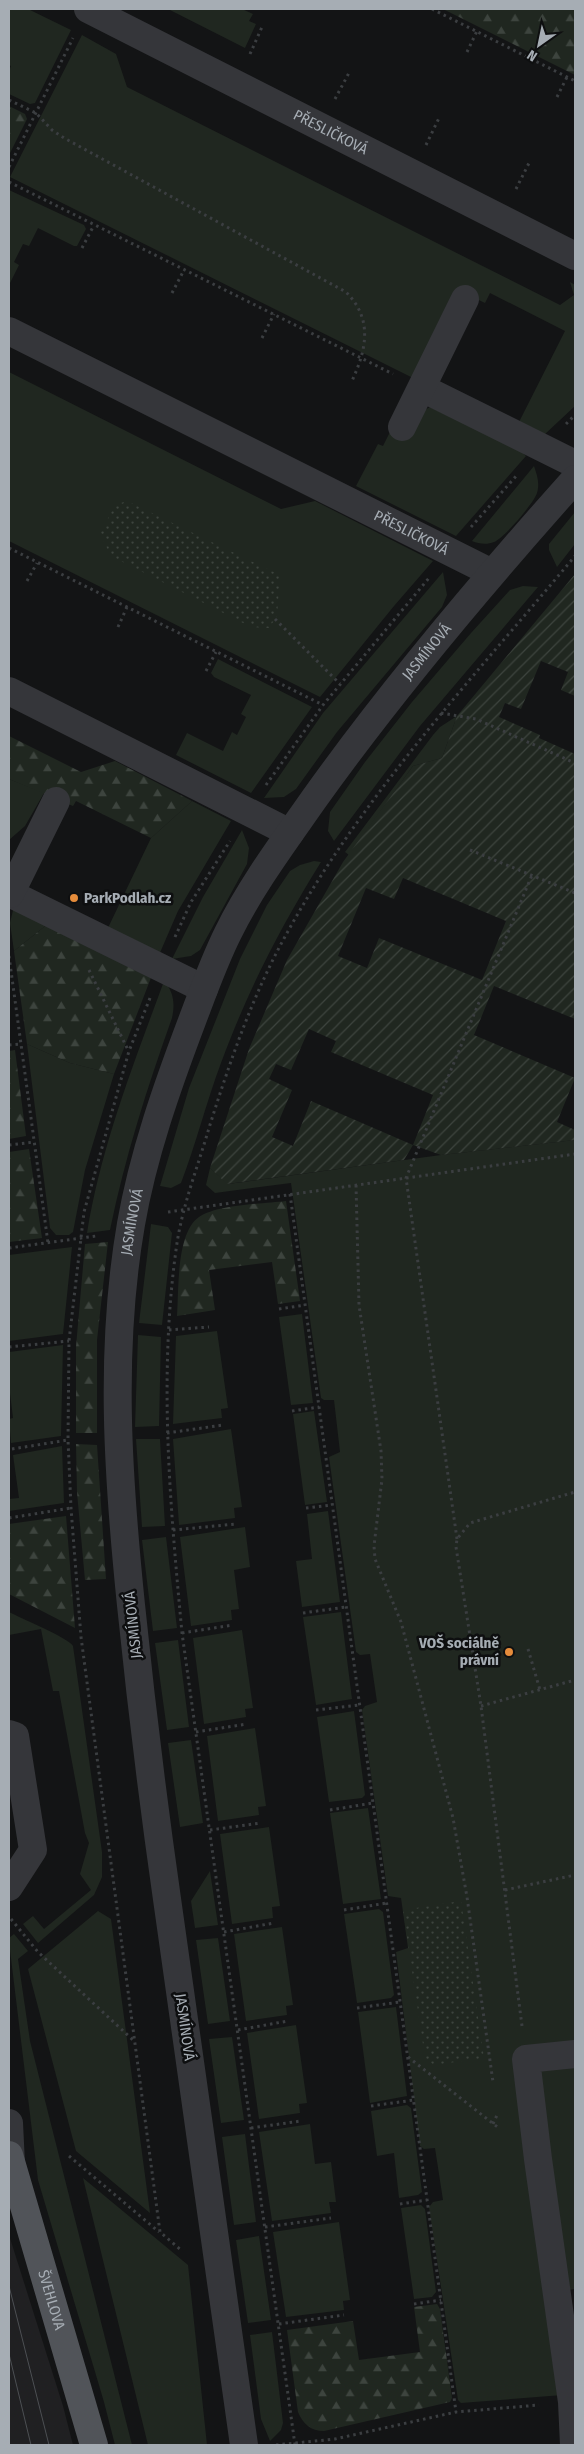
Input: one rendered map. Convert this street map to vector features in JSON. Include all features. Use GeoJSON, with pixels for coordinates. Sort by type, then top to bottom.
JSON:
{"type":"FeatureCollection","features":[{"type":"Feature","properties":{"kind":"main road","name":"ŠVEHLOVA"},"geometry":{"type":"LineString","coordinates":[[10,2159],[94,2445]]}},
{"type":"Feature","properties":{"kind":"street","name":"PŘESLIČKOVÁ"},"geometry":{"type":"LineString","coordinates":[[83,19],[575,256]]}},
{"type":"Feature","properties":{"kind":"street"},"geometry":{"type":"LineString","coordinates":[[402,427],[465,299]]}},
{"type":"Feature","properties":{"kind":"street","name":"PŘESLIČKOVÁ"},"geometry":{"type":"LineString","coordinates":[[9,331],[492,573]]}},
{"type":"Feature","properties":{"kind":"street"},"geometry":{"type":"LineString","coordinates":[[422,388],[575,464]]}},
{"type":"Feature","properties":{"kind":"street","name":"JASMÍNOVÁ"},"geometry":{"type":"LineString","coordinates":[[244,2445],[148,1764],[120,1501],[117,1435],[121,1309],[131,1224],[158,1118],[204,989],[228,932],[290,833],[391,696],[492,573],[575,479]]}},
{"type":"Feature","properties":{"kind":"street"},"geometry":{"type":"LineString","coordinates":[[9,691],[290,833]]}},
{"type":"Feature","properties":{"kind":"street"},"geometry":{"type":"LineString","coordinates":[[56,801],[10,894],[204,989]]}},
{"type":"Feature","properties":{"kind":"street"},"geometry":{"type":"LineString","coordinates":[[9,1734],[15,1736],[33,1850],[9,1887]]}},
{"type":"Feature","properties":{"kind":"street"},"geometry":{"type":"LineString","coordinates":[[574,2445],[572,2402],[526,2059],[575,2054]]}},
{"type":"Feature","properties":{"kind":"street"},"geometry":{"type":"LineString","coordinates":[[9,2123],[10,2159]]}},
{"type":"Feature","properties":{"kind":"path"},"geometry":{"type":"LineString","coordinates":[[432,9],[575,81]]}},
{"type":"Feature","properties":{"kind":"path"},"geometry":{"type":"LineString","coordinates":[[9,167],[83,19]]}},
{"type":"Feature","properties":{"kind":"path"},"geometry":{"type":"LineString","coordinates":[[248,56],[262,28]]}},
{"type":"Feature","properties":{"kind":"path"},"geometry":{"type":"LineString","coordinates":[[467,52],[477,31]]}},
{"type":"Feature","properties":{"kind":"path"},"geometry":{"type":"LineString","coordinates":[[335,100],[350,71]]}},
{"type":"Feature","properties":{"kind":"path"},"geometry":{"type":"LineString","coordinates":[[557,97],[567,76]]}},
{"type":"Feature","properties":{"kind":"path"},"geometry":{"type":"LineString","coordinates":[[9,100],[36,113],[52,130],[64,138],[346,292],[359,308],[364,326],[365,348],[363,359],[351,383]]}},
{"type":"Feature","properties":{"kind":"path"},"geometry":{"type":"LineString","coordinates":[[426,145],[440,116]]}},
{"type":"Feature","properties":{"kind":"path"},"geometry":{"type":"LineString","coordinates":[[516,190],[530,161]]}},
{"type":"Feature","properties":{"kind":"path"},"geometry":{"type":"LineString","coordinates":[[9,182],[422,388]]}},
{"type":"Feature","properties":{"kind":"path"},"geometry":{"type":"LineString","coordinates":[[82,248],[94,225]]}},
{"type":"Feature","properties":{"kind":"path"},"geometry":{"type":"LineString","coordinates":[[172,293],[184,270]]}},
{"type":"Feature","properties":{"kind":"path"},"geometry":{"type":"LineString","coordinates":[[262,338],[274,314]]}},
{"type":"Feature","properties":{"kind":"path"},"geometry":{"type":"LineString","coordinates":[[469,530],[519,473]]}},
{"type":"Feature","properties":{"kind":"path"},"geometry":{"type":"LineString","coordinates":[[9,548],[323,705]]}},
{"type":"Feature","properties":{"kind":"path"},"geometry":{"type":"LineString","coordinates":[[295,2444],[182,1633],[172,1530],[167,1433],[169,1330],[177,1243],[184,1211],[224,1078],[248,1015],[288,932],[319,880],[385,784],[441,714],[575,556]]}},
{"type":"Feature","properties":{"kind":"path"},"geometry":{"type":"LineString","coordinates":[[27,581],[37,562]]}},
{"type":"Feature","properties":{"kind":"path"},"geometry":{"type":"LineString","coordinates":[[264,788],[323,705],[433,573]]}},
{"type":"Feature","properties":{"kind":"path"},"geometry":{"type":"LineString","coordinates":[[118,627],[127,607]]}},
{"type":"Feature","properties":{"kind":"path"},"geometry":{"type":"LineString","coordinates":[[275,619],[340,684]]}},
{"type":"Feature","properties":{"kind":"path"},"geometry":{"type":"LineString","coordinates":[[206,671],[216,652]]}},
{"type":"Feature","properties":{"kind":"path"},"geometry":{"type":"LineString","coordinates":[[441,714],[476,719],[575,763]]}},
{"type":"Feature","properties":{"kind":"path"},"geometry":{"type":"LineString","coordinates":[[173,942],[191,902],[234,834]]}},
{"type":"Feature","properties":{"kind":"path"},"geometry":{"type":"LineString","coordinates":[[470,850],[575,893]]}},
{"type":"Feature","properties":{"kind":"path"},"geometry":{"type":"LineString","coordinates":[[526,2059],[481,1706],[456,1547],[457,1540],[406,1178],[532,875]]}},
{"type":"Feature","properties":{"kind":"path"},"geometry":{"type":"LineString","coordinates":[[66,922],[128,1050]]}},
{"type":"Feature","properties":{"kind":"path"},"geometry":{"type":"LineString","coordinates":[[9,956],[48,1243]]}},
{"type":"Feature","properties":{"kind":"path"},"geometry":{"type":"LineString","coordinates":[[9,1045],[21,1044]]}},
{"type":"Feature","properties":{"kind":"path"},"geometry":{"type":"LineString","coordinates":[[9,1146],[34,1142]]}},
{"type":"Feature","properties":{"kind":"path"},"geometry":{"type":"LineString","coordinates":[[161,1213],[575,1154]]}},
{"type":"Feature","properties":{"kind":"path"},"geometry":{"type":"LineString","coordinates":[[356,1185],[359,1305],[381,1451],[382,1479],[374,1552],[401,1622],[454,1818],[468,1897],[494,2089]]}},
{"type":"Feature","properties":{"kind":"path"},"geometry":{"type":"LineString","coordinates":[[290,1194],[456,2412]]}},
{"type":"Feature","properties":{"kind":"path"},"geometry":{"type":"LineString","coordinates":[[9,1248],[102,1236]]}},
{"type":"Feature","properties":{"kind":"path"},"geometry":{"type":"LineString","coordinates":[[278,1309],[305,1305]]}},
{"type":"Feature","properties":{"kind":"path"},"geometry":{"type":"LineString","coordinates":[[169,1330],[209,1327]]}},
{"type":"Feature","properties":{"kind":"path"},"geometry":{"type":"LineString","coordinates":[[9,1347],[69,1341]]}},
{"type":"Feature","properties":{"kind":"path"},"geometry":{"type":"LineString","coordinates":[[292,1411],[319,1406]]}},
{"type":"Feature","properties":{"kind":"path"},"geometry":{"type":"LineString","coordinates":[[167,1433],[223,1425]]}},
{"type":"Feature","properties":{"kind":"path"},"geometry":{"type":"LineString","coordinates":[[12,1449],[68,1440]]}},
{"type":"Feature","properties":{"kind":"path"},"geometry":{"type":"LineString","coordinates":[[457,1540],[470,1523],[575,1492]]}},
{"type":"Feature","properties":{"kind":"path"},"geometry":{"type":"LineString","coordinates":[[306,1508],[332,1505]]}},
{"type":"Feature","properties":{"kind":"path"},"geometry":{"type":"LineString","coordinates":[[9,1518],[71,1508]]}},
{"type":"Feature","properties":{"kind":"path"},"geometry":{"type":"LineString","coordinates":[[172,1530],[236,1524]]}},
{"type":"Feature","properties":{"kind":"path"},"geometry":{"type":"LineString","coordinates":[[303,1613],[346,1607]]}},
{"type":"Feature","properties":{"kind":"path"},"geometry":{"type":"LineString","coordinates":[[182,1633],[233,1625]]}},
{"type":"Feature","properties":{"kind":"path"},"geometry":{"type":"LineString","coordinates":[[528,1649],[540,1690]]}},
{"type":"Feature","properties":{"kind":"path"},"geometry":{"type":"LineString","coordinates":[[481,1706],[575,1680]]}},
{"type":"Feature","properties":{"kind":"path"},"geometry":{"type":"LineString","coordinates":[[316,1710],[360,1704]]}},
{"type":"Feature","properties":{"kind":"path"},"geometry":{"type":"LineString","coordinates":[[196,1732],[247,1724]]}},
{"type":"Feature","properties":{"kind":"path"},"geometry":{"type":"LineString","coordinates":[[330,1810],[373,1802]]}},
{"type":"Feature","properties":{"kind":"path"},"geometry":{"type":"LineString","coordinates":[[210,1830],[260,1824]]}},
{"type":"Feature","properties":{"kind":"path"},"geometry":{"type":"LineString","coordinates":[[505,1890],[575,1875]]}},
{"type":"Feature","properties":{"kind":"path"},"geometry":{"type":"LineString","coordinates":[[344,1910],[387,1903]]}},
{"type":"Feature","properties":{"kind":"path"},"geometry":{"type":"LineString","coordinates":[[9,1916],[38,1952],[134,2040]]}},
{"type":"Feature","properties":{"kind":"path"},"geometry":{"type":"LineString","coordinates":[[224,1932],[274,1923]]}},
{"type":"Feature","properties":{"kind":"path"},"geometry":{"type":"LineString","coordinates":[[357,2008],[400,2002]]}},
{"type":"Feature","properties":{"kind":"path"},"geometry":{"type":"LineString","coordinates":[[238,2030],[288,2021]]}},
{"type":"Feature","properties":{"kind":"path"},"geometry":{"type":"LineString","coordinates":[[408,2057],[538,2159]]}},
{"type":"Feature","properties":{"kind":"path"},"geometry":{"type":"LineString","coordinates":[[371,2106],[414,2100]]}},
{"type":"Feature","properties":{"kind":"path"},"geometry":{"type":"LineString","coordinates":[[492,2124],[498,2117],[496,2108]]}},
{"type":"Feature","properties":{"kind":"path"},"geometry":{"type":"LineString","coordinates":[[251,2128],[301,2121]]}},
{"type":"Feature","properties":{"kind":"path"},"geometry":{"type":"LineString","coordinates":[[69,2156],[160,2232]]}},
{"type":"Feature","properties":{"kind":"path"},"geometry":{"type":"LineString","coordinates":[[400,2204],[427,2200]]}},
{"type":"Feature","properties":{"kind":"path"},"geometry":{"type":"LineString","coordinates":[[265,2227],[331,2218]]}},
{"type":"Feature","properties":{"kind":"path"},"geometry":{"type":"LineString","coordinates":[[414,2304],[441,2300]]}},
{"type":"Feature","properties":{"kind":"path"},"geometry":{"type":"LineString","coordinates":[[279,2324],[344,2315]]}},
{"type":"Feature","properties":{"kind":"path"},"geometry":{"type":"LineString","coordinates":[[275,2445],[335,2439],[456,2412],[543,2404]]}},
{"type":"Feature","properties":{"kind":"shaded area"},"geometry":{"type":"Polygon","coordinates":[[[9,2235],[63,2406],[73,2445],[9,2445],[9,2235]]]}},
{"type":"Feature","properties":{"kind":"green space"},"geometry":{"type":"Polygon","coordinates":[[[9,9],[28,9],[71,30],[35,103],[30,104],[9,94],[9,71],[11,66],[9,65],[9,9]]]}},
{"type":"Feature","properties":{"kind":"green space"},"geometry":{"type":"Polygon","coordinates":[[[168,9],[242,9],[253,14],[249,21],[256,24],[245,48],[168,9]]]}},
{"type":"Feature","properties":{"kind":"green space"},"geometry":{"type":"Polygon","coordinates":[[[443,9],[575,9],[575,75],[443,9]]]}},
{"type":"Feature","properties":{"kind":"green space"},"geometry":{"type":"Polygon","coordinates":[[[82,35],[116,54],[127,87],[560,305],[574,295],[570,282],[575,285],[575,406],[544,435],[519,422],[565,331],[490,293],[485,303],[460,291],[417,380],[10,177],[82,35]]]}},
{"type":"Feature","properties":{"kind":"green space"},"geometry":{"type":"Polygon","coordinates":[[[9,106],[25,114],[27,119],[9,155],[9,106]]]}},
{"type":"Feature","properties":{"kind":"green space"},"geometry":{"type":"Polygon","coordinates":[[[9,190],[84,225],[86,229],[77,246],[74,246],[38,228],[29,246],[23,244],[14,262],[19,265],[9,285],[9,190]]]}},
{"type":"Feature","properties":{"kind":"green space"},"geometry":{"type":"Polygon","coordinates":[[[9,372],[281,509],[315,501],[433,561],[320,697],[9,541],[9,372]]]}},
{"type":"Feature","properties":{"kind":"green space"},"geometry":{"type":"Polygon","coordinates":[[[430,407],[519,449],[526,456],[456,536],[356,486],[378,444],[383,446],[392,428],[430,407]]]}},
{"type":"Feature","properties":{"kind":"green space"},"geometry":{"type":"Polygon","coordinates":[[[534,466],[538,479],[538,489],[535,498],[525,512],[505,534],[494,542],[483,544],[472,541],[534,466]]]}},
{"type":"Feature","properties":{"kind":"green space"},"geometry":{"type":"Polygon","coordinates":[[[127,501],[280,575],[277,616],[269,628],[251,627],[111,556],[100,534],[115,505],[127,501]]]}},
{"type":"Feature","properties":{"kind":"green space"},"geometry":{"type":"Polygon","coordinates":[[[575,512],[575,544],[557,567],[549,550],[549,544],[575,512]]]}},
{"type":"Feature","properties":{"kind":"green space"},"geometry":{"type":"Polygon","coordinates":[[[443,572],[447,595],[442,607],[337,732],[296,789],[284,797],[264,798],[323,713],[443,572]]]}},
{"type":"Feature","properties":{"kind":"green space"},"geometry":{"type":"Polygon","coordinates":[[[575,574],[575,696],[561,690],[568,672],[541,661],[521,709],[505,703],[499,717],[540,735],[539,738],[575,754],[575,1019],[494,986],[474,1035],[575,1078],[557,1122],[575,1130],[575,1140],[441,1155],[413,1145],[404,1160],[227,1184],[210,1168],[249,1049],[287,960],[343,862],[413,766],[442,758],[457,716],[575,574]],[[403,878],[394,899],[366,888],[338,956],[367,968],[379,938],[482,980],[506,921],[403,878]],[[309,1029],[291,1070],[276,1064],[269,1079],[292,1090],[272,1137],[293,1146],[311,1101],[413,1145],[433,1095],[331,1052],[336,1041],[309,1029]]]}},
{"type":"Feature","properties":{"kind":"green space"},"geometry":{"type":"Polygon","coordinates":[[[523,586],[538,587],[420,726],[334,841],[328,831],[330,812],[365,762],[412,702],[471,633],[510,590],[523,586]]]}},
{"type":"Feature","properties":{"kind":"green space"},"geometry":{"type":"Polygon","coordinates":[[[218,659],[312,707],[251,793],[176,755],[187,733],[223,751],[232,732],[237,735],[246,717],[241,714],[251,695],[214,677],[211,673],[218,659]]]}},
{"type":"Feature","properties":{"kind":"green space"},"geometry":{"type":"Polygon","coordinates":[[[457,716],[442,758],[413,766],[349,855],[345,852],[433,735],[440,727],[457,716]]]}},
{"type":"Feature","properties":{"kind":"green space"},"geometry":{"type":"Polygon","coordinates":[[[9,736],[81,772],[115,761],[192,801],[151,838],[76,801],[73,806],[9,779],[9,736]]]}},
{"type":"Feature","properties":{"kind":"green space"},"geometry":{"type":"Polygon","coordinates":[[[9,779],[44,793],[25,826],[9,840],[9,779]]]}},
{"type":"Feature","properties":{"kind":"green space"},"geometry":{"type":"Polygon","coordinates":[[[192,801],[231,821],[178,911],[159,955],[106,932],[151,838],[192,801]]]}},
{"type":"Feature","properties":{"kind":"green space"},"geometry":{"type":"Polygon","coordinates":[[[242,830],[249,848],[247,864],[200,950],[191,956],[172,959],[203,897],[242,830]]]}},
{"type":"Feature","properties":{"kind":"green space"},"geometry":{"type":"Polygon","coordinates":[[[314,861],[321,862],[266,960],[231,1036],[181,1183],[171,1188],[160,1186],[189,1088],[240,959],[267,905],[290,871],[300,865],[314,861]]]}},
{"type":"Feature","properties":{"kind":"green space"},"geometry":{"type":"Polygon","coordinates":[[[14,906],[49,923],[14,951],[10,923],[14,906]]]}},
{"type":"Feature","properties":{"kind":"green space"},"geometry":{"type":"Polygon","coordinates":[[[49,923],[152,975],[114,1074],[70,1063],[27,1044],[14,951],[49,923]]]}},
{"type":"Feature","properties":{"kind":"green space"},"geometry":{"type":"Polygon","coordinates":[[[164,981],[170,989],[173,998],[172,1018],[137,1123],[122,1176],[110,1230],[87,1233],[93,1201],[110,1137],[130,1074],[164,981]]]}},
{"type":"Feature","properties":{"kind":"green space"},"geometry":{"type":"Polygon","coordinates":[[[27,1044],[70,1063],[114,1074],[85,1170],[73,1232],[69,1235],[56,1235],[50,1228],[27,1044]]]}},
{"type":"Feature","properties":{"kind":"green space"},"geometry":{"type":"Polygon","coordinates":[[[15,1050],[26,1136],[9,1139],[9,1051],[15,1050]]]}},
{"type":"Feature","properties":{"kind":"green space"},"geometry":{"type":"Polygon","coordinates":[[[575,1140],[575,2289],[568,2290],[563,2395],[461,2403],[458,2400],[429,2207],[433,2202],[443,2200],[435,2148],[424,2149],[420,2146],[396,1952],[408,1948],[401,1898],[388,1896],[362,1710],[365,1706],[377,1702],[370,1654],[360,1655],[356,1652],[329,1457],[340,1452],[334,1400],[324,1400],[321,1398],[291,1183],[215,1193],[206,1185],[210,1168],[228,1184],[441,1155],[575,1140]]]}},
{"type":"Feature","properties":{"kind":"green space"},"geometry":{"type":"Polygon","coordinates":[[[29,1149],[42,1238],[9,1242],[9,1152],[29,1149]]]}},
{"type":"Feature","properties":{"kind":"green space"},"geometry":{"type":"Polygon","coordinates":[[[286,1201],[300,1301],[278,1304],[272,1262],[209,1270],[215,1310],[177,1316],[182,1248],[192,1225],[199,1217],[217,1209],[286,1201]]]}},
{"type":"Feature","properties":{"kind":"green space"},"geometry":{"type":"Polygon","coordinates":[[[151,1224],[168,1227],[172,1233],[162,1325],[139,1323],[151,1224]]]}},
{"type":"Feature","properties":{"kind":"green space"},"geometry":{"type":"Polygon","coordinates":[[[108,1242],[97,1340],[97,1433],[76,1433],[76,1347],[85,1244],[108,1242]]]}},
{"type":"Feature","properties":{"kind":"green space"},"geometry":{"type":"Polygon","coordinates":[[[72,1247],[63,1334],[9,1341],[9,1255],[72,1247]]]}},
{"type":"Feature","properties":{"kind":"green space"},"geometry":{"type":"Polygon","coordinates":[[[302,1314],[313,1403],[291,1405],[279,1317],[302,1314]]]}},
{"type":"Feature","properties":{"kind":"green space"},"geometry":{"type":"Polygon","coordinates":[[[217,1331],[228,1408],[221,1409],[222,1418],[173,1424],[176,1336],[217,1331]]]}},
{"type":"Feature","properties":{"kind":"green space"},"geometry":{"type":"Polygon","coordinates":[[[138,1335],[161,1337],[159,1426],[135,1427],[138,1335]]]}},
{"type":"Feature","properties":{"kind":"green space"},"geometry":{"type":"Polygon","coordinates":[[[63,1345],[61,1436],[11,1443],[9,1419],[13,1418],[9,1385],[9,1352],[63,1345]]]}},
{"type":"Feature","properties":{"kind":"green space"},"geometry":{"type":"Polygon","coordinates":[[[314,1411],[327,1502],[305,1505],[293,1414],[314,1411]]]}},
{"type":"Feature","properties":{"kind":"green space"},"geometry":{"type":"Polygon","coordinates":[[[231,1429],[242,1507],[234,1508],[235,1518],[179,1525],[173,1439],[231,1429]]]}},
{"type":"Feature","properties":{"kind":"green space"},"geometry":{"type":"Polygon","coordinates":[[[136,1439],[160,1439],[165,1526],[142,1527],[136,1439]]]}},
{"type":"Feature","properties":{"kind":"green space"},"geometry":{"type":"Polygon","coordinates":[[[76,1444],[97,1445],[106,1579],[85,1580],[77,1492],[76,1444]]]}},
{"type":"Feature","properties":{"kind":"green space"},"geometry":{"type":"Polygon","coordinates":[[[62,1446],[64,1503],[9,1511],[9,1499],[19,1498],[13,1455],[62,1446]]]}},
{"type":"Feature","properties":{"kind":"green space"},"geometry":{"type":"Polygon","coordinates":[[[328,1511],[340,1602],[302,1607],[296,1561],[312,1559],[307,1514],[328,1511]]]}},
{"type":"Feature","properties":{"kind":"green space"},"geometry":{"type":"Polygon","coordinates":[[[66,1516],[75,1628],[9,1594],[9,1524],[66,1516]]]}},
{"type":"Feature","properties":{"kind":"green space"},"geometry":{"type":"Polygon","coordinates":[[[245,1527],[250,1567],[234,1570],[239,1609],[231,1610],[232,1620],[191,1626],[180,1537],[245,1527]]]}},
{"type":"Feature","properties":{"kind":"green space"},"geometry":{"type":"Polygon","coordinates":[[[166,1537],[177,1628],[153,1631],[142,1540],[166,1537]]]}},
{"type":"Feature","properties":{"kind":"green space"},"geometry":{"type":"Polygon","coordinates":[[[9,1612],[54,1633],[70,1642],[73,1646],[102,1852],[102,1877],[94,1895],[38,1943],[23,1924],[33,1916],[44,1929],[91,1890],[80,1874],[89,1843],[85,1833],[59,1691],[53,1691],[41,1629],[9,1635],[9,1612]]]}},
{"type":"Feature","properties":{"kind":"green space"},"geometry":{"type":"Polygon","coordinates":[[[341,1612],[352,1699],[316,1705],[303,1617],[341,1612]]]}},
{"type":"Feature","properties":{"kind":"green space"},"geometry":{"type":"Polygon","coordinates":[[[242,1630],[253,1708],[245,1709],[246,1717],[204,1724],[193,1638],[242,1630]]]}},
{"type":"Feature","properties":{"kind":"green space"},"geometry":{"type":"Polygon","coordinates":[[[178,1640],[189,1727],[167,1730],[155,1643],[178,1640]]]}},
{"type":"Feature","properties":{"kind":"green space"},"geometry":{"type":"Polygon","coordinates":[[[354,1711],[365,1795],[362,1798],[329,1802],[317,1717],[354,1711]]]}},
{"type":"Feature","properties":{"kind":"green space"},"geometry":{"type":"Polygon","coordinates":[[[255,1728],[266,1806],[258,1807],[259,1815],[218,1821],[207,1736],[255,1728]]]}},
{"type":"Feature","properties":{"kind":"green space"},"geometry":{"type":"Polygon","coordinates":[[[191,1740],[203,1823],[180,1827],[168,1743],[191,1740]]]}},
{"type":"Feature","properties":{"kind":"green space"},"geometry":{"type":"Polygon","coordinates":[[[368,1808],[381,1899],[343,1904],[330,1813],[368,1808]]]}},
{"type":"Feature","properties":{"kind":"green space"},"geometry":{"type":"Polygon","coordinates":[[[269,1827],[280,1906],[272,1907],[273,1918],[232,1924],[220,1834],[269,1827]]]}},
{"type":"Feature","properties":{"kind":"green space"},"geometry":{"type":"Polygon","coordinates":[[[210,1871],[218,1925],[195,1928],[191,1901],[210,1871]]]}},
{"type":"Feature","properties":{"kind":"green space"},"geometry":{"type":"Polygon","coordinates":[[[461,1901],[484,2058],[434,2065],[425,2058],[403,1910],[461,1901]]]}},
{"type":"Feature","properties":{"kind":"green space"},"geometry":{"type":"Polygon","coordinates":[[[379,1909],[383,1912],[394,1995],[391,1998],[357,2003],[344,1914],[379,1909]]]}},
{"type":"Feature","properties":{"kind":"green space"},"geometry":{"type":"Polygon","coordinates":[[[98,1911],[111,1919],[150,2213],[76,2151],[28,1969],[98,1911]]]}},
{"type":"Feature","properties":{"kind":"green space"},"geometry":{"type":"Polygon","coordinates":[[[282,1927],[293,2005],[286,2006],[287,2015],[246,2021],[234,1934],[282,1927]]]}},
{"type":"Feature","properties":{"kind":"green space"},"geometry":{"type":"Polygon","coordinates":[[[14,1934],[28,1951],[18,1959],[30,2041],[132,2445],[115,2445],[38,2180],[9,1942],[9,1938],[14,1934]]]}},
{"type":"Feature","properties":{"kind":"green space"},"geometry":{"type":"Polygon","coordinates":[[[218,1938],[230,2021],[208,2024],[196,1940],[218,1938]]]}},
{"type":"Feature","properties":{"kind":"green space"},"geometry":{"type":"Polygon","coordinates":[[[396,2007],[407,2096],[370,2103],[358,2012],[396,2007]]]}},
{"type":"Feature","properties":{"kind":"green space"},"geometry":{"type":"Polygon","coordinates":[[[296,2025],[307,2103],[299,2104],[300,2113],[259,2119],[247,2033],[296,2025]]]}},
{"type":"Feature","properties":{"kind":"green space"},"geometry":{"type":"Polygon","coordinates":[[[232,2037],[244,2120],[221,2123],[209,2039],[232,2037]]]}},
{"type":"Feature","properties":{"kind":"green space"},"geometry":{"type":"Polygon","coordinates":[[[407,2105],[411,2108],[422,2192],[418,2195],[399,2198],[394,2153],[377,2156],[371,2111],[407,2105]]]}},
{"type":"Feature","properties":{"kind":"green space"},"geometry":{"type":"Polygon","coordinates":[[[310,2124],[315,2164],[331,2162],[336,2202],[329,2202],[331,2213],[272,2221],[259,2132],[310,2124]]]}},
{"type":"Feature","properties":{"kind":"green space"},"geometry":{"type":"Polygon","coordinates":[[[245,2134],[256,2222],[234,2225],[222,2137],[245,2134]]]}},
{"type":"Feature","properties":{"kind":"green space"},"geometry":{"type":"Polygon","coordinates":[[[83,2178],[188,2265],[207,2445],[148,2445],[83,2178]]]}},
{"type":"Feature","properties":{"kind":"green space"},"geometry":{"type":"Polygon","coordinates":[[[421,2205],[425,2209],[436,2292],[432,2297],[414,2299],[401,2208],[421,2205]]]}},
{"type":"Feature","properties":{"kind":"green space"},"geometry":{"type":"Polygon","coordinates":[[[339,2222],[350,2300],[343,2301],[344,2310],[286,2317],[273,2232],[339,2222]]]}},
{"type":"Feature","properties":{"kind":"green space"},"geometry":{"type":"Polygon","coordinates":[[[259,2236],[271,2320],[248,2323],[236,2240],[259,2236]]]}},
{"type":"Feature","properties":{"kind":"green space"},"geometry":{"type":"Polygon","coordinates":[[[437,2304],[440,2309],[452,2398],[450,2402],[324,2431],[311,2428],[302,2420],[298,2412],[287,2330],[353,2321],[359,2360],[420,2352],[414,2307],[437,2304]]]}},
{"type":"Feature","properties":{"kind":"green space"},"geometry":{"type":"Polygon","coordinates":[[[272,2332],[283,2423],[281,2430],[270,2441],[261,2419],[250,2335],[272,2332]]]}},
{"type":"Feature","properties":{"kind":"tram line"},"geometry":{"type":"LineString","coordinates":[[9,2286],[49,2445]]}},
{"type":"Feature","properties":{"kind":"tram line"},"geometry":{"type":"LineString","coordinates":[[9,2354],[31,2445]]}},
{"type":"Feature","properties":{"kind":"place","name":"ParkPodlah.cz"},"geometry":{"type":"Point","coordinates":[74,898]}},
{"type":"Feature","properties":{"kind":"place","name":"VOŠ sociálně právní"},"geometry":{"type":"Point","coordinates":[509,1652]}}]}
